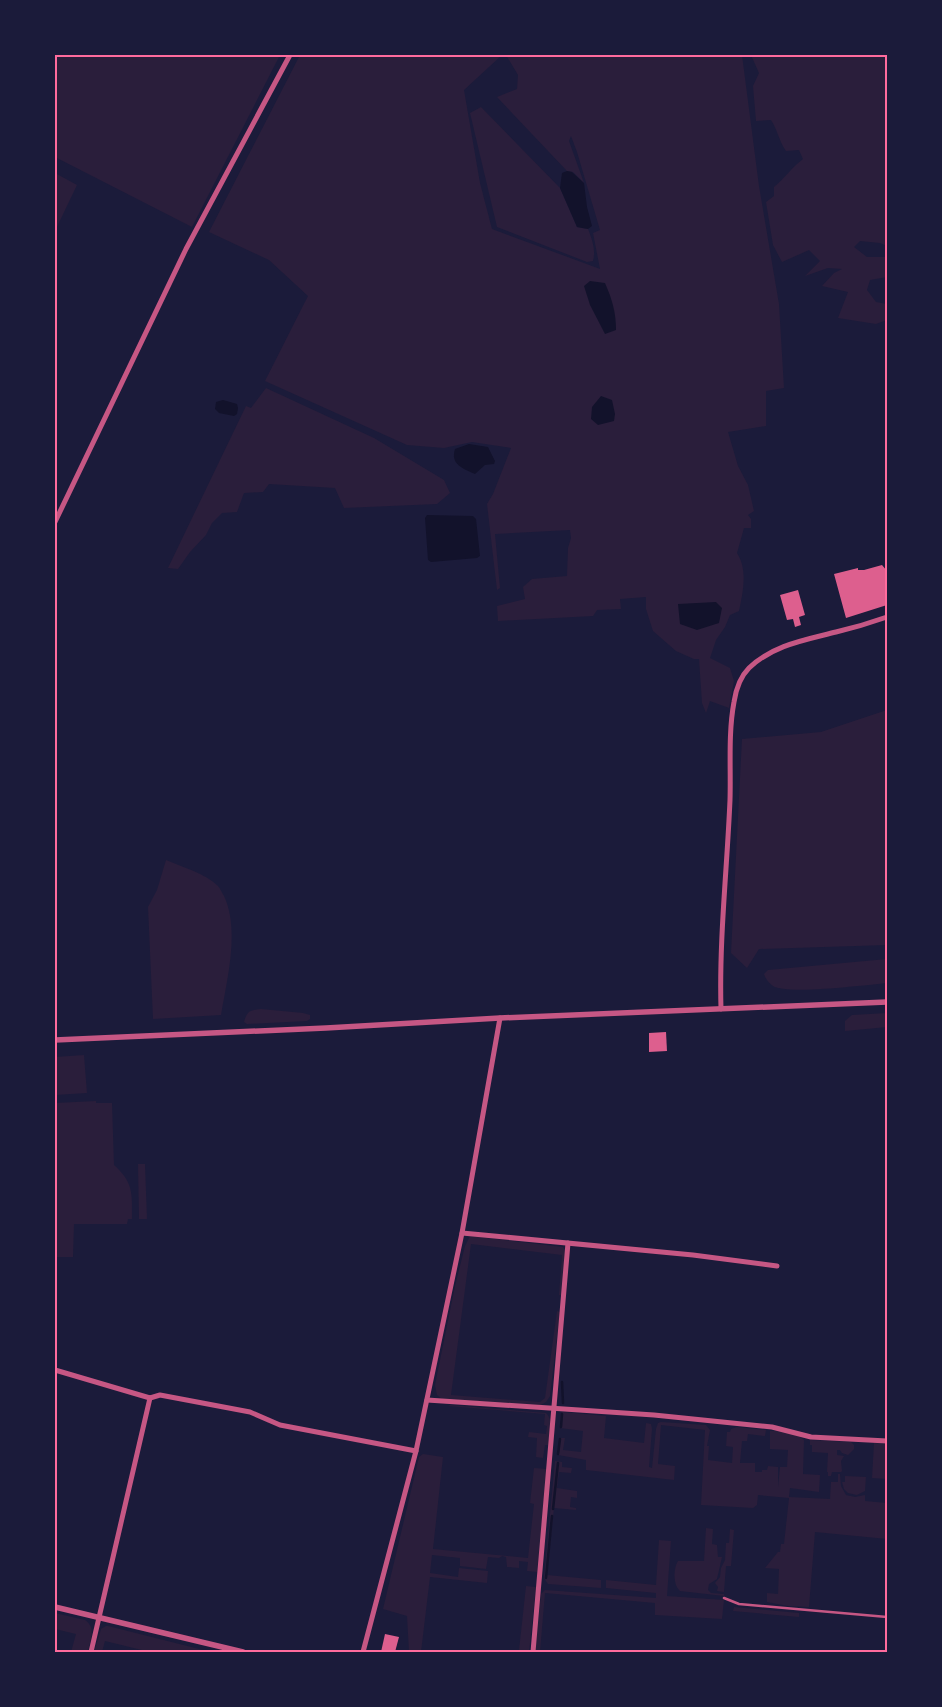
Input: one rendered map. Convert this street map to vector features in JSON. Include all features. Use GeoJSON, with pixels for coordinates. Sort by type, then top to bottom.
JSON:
{"type":"FeatureCollection","features":[{"type":"Feature","properties":{"kind":"street"},"geometry":{"type":"LineString","coordinates":[[55,522],[186,249],[290,55]]}},
{"type":"Feature","properties":{"kind":"street"},"geometry":{"type":"LineString","coordinates":[[721,1009],[719,976],[730,800],[732,720],[734,701],[740,680],[756,662],[779,648],[887,617]]}},
{"type":"Feature","properties":{"kind":"street"},"geometry":{"type":"LineString","coordinates":[[55,1040],[500,1018],[887,1002]]}},
{"type":"Feature","properties":{"kind":"street"},"geometry":{"type":"LineString","coordinates":[[363,1652],[416,1451],[462,1233],[500,1018]]}},
{"type":"Feature","properties":{"kind":"street"},"geometry":{"type":"LineString","coordinates":[[462,1233],[693,1255],[776,1266]]}},
{"type":"Feature","properties":{"kind":"street"},"geometry":{"type":"LineString","coordinates":[[533,1652],[568,1243]]}},
{"type":"Feature","properties":{"kind":"street"},"geometry":{"type":"LineString","coordinates":[[55,1370],[150,1398],[160,1395],[250,1412],[280,1425],[416,1451]]}},
{"type":"Feature","properties":{"kind":"street"},"geometry":{"type":"LineString","coordinates":[[91,1652],[150,1398]]}},
{"type":"Feature","properties":{"kind":"street"},"geometry":{"type":"LineString","coordinates":[[427,1400],[654,1415],[772,1427],[811,1437],[887,1440]]}},
{"type":"Feature","properties":{"kind":"street"},"geometry":{"type":"LineString","coordinates":[[55,1607],[243,1652]]}},
{"type":"Feature","properties":{"kind":"lane"},"geometry":{"type":"LineString","coordinates":[[724,1598],[740,1604],[887,1617]]}},
{"type":"Feature","properties":{"kind":"shaded area"},"geometry":{"type":"Polygon","coordinates":[[[55,55],[280,55],[192,227],[55,157],[55,55]]]}},
{"type":"Feature","properties":{"kind":"shaded area"},"geometry":{"type":"Polygon","coordinates":[[[300,55],[502,55],[464,90],[480,183],[492,229],[600,269],[593,233],[600,230],[571,136],[569,141],[584,183],[573,172],[567,171],[497,97],[517,89],[518,75],[506,55],[742,55],[759,186],[779,304],[784,388],[766,391],[766,426],[728,432],[738,466],[748,485],[754,511],[748,515],[751,519],[751,528],[744,528],[737,553],[744,574],[739,611],[730,615],[725,627],[716,640],[710,658],[730,668],[734,681],[729,708],[710,701],[706,713],[702,703],[699,659],[694,659],[676,651],[653,631],[646,609],[646,597],[620,599],[621,609],[597,610],[593,616],[498,621],[497,606],[525,599],[523,587],[532,579],[567,576],[568,548],[571,538],[570,530],[495,534],[500,588],[497,590],[487,504],[493,494],[511,448],[472,442],[444,448],[407,445],[265,381],[308,296],[269,260],[209,232],[300,55]]]}},
{"type":"Feature","properties":{"kind":"shaded area"},"geometry":{"type":"Polygon","coordinates":[[[751,55],[887,55],[887,246],[880,243],[860,241],[854,247],[867,257],[885,257],[887,277],[870,280],[867,290],[876,302],[887,304],[887,320],[876,324],[838,318],[848,292],[822,286],[834,273],[842,269],[828,268],[805,276],[820,261],[809,250],[782,262],[773,245],[766,202],[774,196],[774,187],[803,159],[799,150],[786,151],[771,120],[756,121],[753,86],[759,73],[751,55]]]}},
{"type":"Feature","properties":{"kind":"shaded area"},"geometry":{"type":"Polygon","coordinates":[[[481,107],[560,188],[577,227],[588,229],[594,249],[593,261],[587,262],[497,227],[470,113],[481,107]]]}},
{"type":"Feature","properties":{"kind":"shaded area"},"geometry":{"type":"Polygon","coordinates":[[[572,172],[584,183],[592,226],[588,229],[577,227],[560,188],[562,173],[572,172]]]}},
{"type":"Feature","properties":{"kind":"shaded area"},"geometry":{"type":"Polygon","coordinates":[[[55,173],[77,185],[55,231],[55,173]]]}},
{"type":"Feature","properties":{"kind":"shaded area"},"geometry":{"type":"Polygon","coordinates":[[[590,281],[605,283],[613,306],[616,330],[605,334],[590,305],[584,286],[590,281]]]}},
{"type":"Feature","properties":{"kind":"shaded area"},"geometry":{"type":"Polygon","coordinates":[[[266,388],[374,438],[444,480],[450,493],[437,504],[344,508],[335,488],[269,484],[263,492],[244,493],[237,512],[222,513],[212,523],[206,535],[190,552],[178,569],[168,568],[246,406],[251,408],[266,388]]]}},
{"type":"Feature","properties":{"kind":"shaded area"},"geometry":{"type":"Polygon","coordinates":[[[601,396],[612,400],[615,414],[614,421],[598,425],[591,419],[592,407],[601,396]]]}},
{"type":"Feature","properties":{"kind":"shaded area"},"geometry":{"type":"Polygon","coordinates":[[[223,400],[237,404],[237,414],[234,416],[219,413],[215,409],[216,402],[223,400]]]}},
{"type":"Feature","properties":{"kind":"shaded area"},"geometry":{"type":"Polygon","coordinates":[[[469,444],[488,447],[495,461],[494,464],[485,465],[475,474],[459,465],[454,459],[455,449],[469,444]]]}},
{"type":"Feature","properties":{"kind":"shaded area"},"geometry":{"type":"Polygon","coordinates":[[[427,515],[473,516],[476,519],[480,556],[477,558],[431,562],[428,560],[425,518],[427,515]]]}},
{"type":"Feature","properties":{"kind":"shaded area"},"geometry":{"type":"Polygon","coordinates":[[[716,602],[722,608],[719,623],[697,630],[680,624],[678,604],[716,602]]]}},
{"type":"Feature","properties":{"kind":"shaded area"},"geometry":{"type":"Polygon","coordinates":[[[887,710],[887,945],[759,949],[747,968],[731,953],[742,739],[821,732],[887,710]]]}},
{"type":"Feature","properties":{"kind":"shaded area"},"geometry":{"type":"Polygon","coordinates":[[[166,860],[213,881],[224,896],[229,909],[232,939],[231,955],[221,1015],[153,1019],[148,907],[157,890],[166,860]]]}},
{"type":"Feature","properties":{"kind":"shaded area"},"geometry":{"type":"Polygon","coordinates":[[[887,959],[887,983],[794,990],[773,986],[764,974],[768,970],[887,959]]]}},
{"type":"Feature","properties":{"kind":"shaded area"},"geometry":{"type":"Polygon","coordinates":[[[254,1010],[303,1013],[310,1015],[310,1019],[307,1021],[247,1024],[244,1022],[246,1015],[254,1010]]]}},
{"type":"Feature","properties":{"kind":"shaded area"},"geometry":{"type":"Polygon","coordinates":[[[887,1013],[887,1027],[845,1031],[845,1021],[852,1015],[887,1013]]]}},
{"type":"Feature","properties":{"kind":"shaded area"},"geometry":{"type":"Polygon","coordinates":[[[84,1055],[87,1093],[55,1095],[55,1057],[84,1055]]]}},
{"type":"Feature","properties":{"kind":"shaded area"},"geometry":{"type":"Polygon","coordinates":[[[96,1101],[96,1103],[112,1103],[114,1165],[121,1171],[130,1189],[132,1219],[128,1219],[127,1224],[74,1224],[73,1257],[55,1257],[55,1103],[96,1101]]]}},
{"type":"Feature","properties":{"kind":"shaded area"},"geometry":{"type":"Polygon","coordinates":[[[138,1164],[145,1164],[147,1219],[139,1219],[138,1164]]]}},
{"type":"Feature","properties":{"kind":"shaded area"},"geometry":{"type":"Polygon","coordinates":[[[470,1236],[563,1247],[565,1250],[562,1296],[559,1295],[562,1255],[471,1244],[451,1395],[540,1402],[545,1398],[557,1311],[560,1312],[550,1396],[541,1405],[442,1399],[437,1395],[435,1385],[455,1286],[465,1246],[470,1236]]]}},
{"type":"Feature","properties":{"kind":"shaded area"},"geometry":{"type":"Polygon","coordinates":[[[448,1406],[546,1413],[550,1420],[550,1428],[548,1445],[545,1445],[543,1458],[536,1457],[537,1438],[528,1437],[529,1432],[546,1434],[547,1426],[544,1425],[545,1414],[448,1406]]]}},
{"type":"Feature","properties":{"kind":"shaded area"},"geometry":{"type":"Polygon","coordinates":[[[561,1413],[606,1416],[604,1438],[644,1443],[646,1423],[651,1424],[649,1467],[652,1468],[656,1429],[658,1423],[661,1422],[706,1425],[710,1430],[707,1446],[709,1446],[708,1460],[732,1463],[733,1447],[726,1446],[727,1432],[737,1427],[766,1430],[765,1436],[748,1434],[747,1441],[742,1441],[740,1463],[755,1463],[755,1472],[767,1470],[768,1466],[778,1467],[778,1487],[780,1467],[787,1467],[788,1450],[770,1449],[770,1431],[797,1435],[804,1440],[803,1474],[820,1475],[819,1492],[790,1488],[789,1497],[830,1499],[831,1482],[838,1482],[838,1474],[840,1474],[841,1486],[846,1495],[855,1497],[865,1495],[865,1501],[887,1503],[887,1539],[815,1532],[809,1607],[767,1602],[767,1593],[778,1594],[779,1569],[765,1568],[780,1552],[781,1544],[784,1544],[789,1498],[758,1495],[757,1505],[753,1508],[701,1505],[705,1430],[661,1425],[658,1464],[675,1466],[674,1480],[586,1470],[586,1460],[558,1455],[559,1440],[561,1438],[565,1438],[563,1450],[581,1452],[583,1431],[560,1428],[561,1413]]]}},
{"type":"Feature","properties":{"kind":"shaded area"},"geometry":{"type":"Polygon","coordinates":[[[810,1440],[851,1442],[854,1445],[854,1449],[848,1455],[837,1450],[837,1455],[844,1456],[841,1461],[842,1471],[832,1472],[831,1476],[828,1476],[828,1453],[812,1452],[810,1440]]]}},
{"type":"Feature","properties":{"kind":"shaded area"},"geometry":{"type":"Polygon","coordinates":[[[874,1443],[887,1444],[886,1479],[872,1478],[874,1443]]]}},
{"type":"Feature","properties":{"kind":"shaded area"},"geometry":{"type":"Polygon","coordinates":[[[423,1454],[443,1457],[433,1549],[528,1558],[534,1504],[530,1503],[534,1468],[547,1469],[537,1572],[527,1571],[528,1562],[519,1561],[519,1568],[507,1567],[506,1557],[502,1556],[499,1558],[488,1557],[486,1569],[460,1566],[460,1558],[432,1555],[430,1573],[458,1577],[459,1568],[488,1571],[487,1583],[430,1577],[421,1652],[409,1652],[407,1616],[383,1609],[419,1457],[423,1454]]]}},
{"type":"Feature","properties":{"kind":"shaded area"},"geometry":{"type":"Polygon","coordinates":[[[555,1461],[562,1462],[562,1467],[572,1468],[571,1473],[559,1472],[557,1488],[577,1491],[577,1498],[571,1497],[570,1507],[576,1508],[576,1510],[554,1508],[547,1575],[601,1580],[601,1588],[548,1584],[544,1578],[555,1461]]]}},
{"type":"Feature","properties":{"kind":"shaded area"},"geometry":{"type":"Polygon","coordinates":[[[845,1476],[866,1477],[865,1491],[857,1495],[848,1493],[844,1489],[842,1482],[845,1482],[845,1476]]]}},
{"type":"Feature","properties":{"kind":"shaded area"},"geometry":{"type":"Polygon","coordinates":[[[706,1528],[713,1529],[712,1544],[717,1545],[718,1557],[722,1557],[717,1579],[709,1584],[708,1590],[711,1593],[724,1594],[724,1596],[680,1591],[676,1585],[674,1577],[678,1561],[704,1561],[706,1528]]]}},
{"type":"Feature","properties":{"kind":"shaded area"},"geometry":{"type":"Polygon","coordinates":[[[730,1529],[734,1530],[731,1566],[726,1566],[724,1592],[717,1591],[718,1587],[715,1583],[720,1577],[721,1568],[725,1560],[726,1543],[729,1543],[730,1529]]]}},
{"type":"Feature","properties":{"kind":"shaded area"},"geometry":{"type":"Polygon","coordinates":[[[659,1540],[671,1541],[667,1596],[724,1600],[722,1619],[655,1615],[655,1603],[545,1593],[540,1652],[535,1652],[541,1594],[545,1590],[656,1598],[656,1593],[606,1588],[606,1580],[656,1585],[659,1540]]]}},
{"type":"Feature","properties":{"kind":"shaded area"},"geometry":{"type":"Polygon","coordinates":[[[526,1586],[536,1587],[529,1652],[519,1650],[526,1586]]]}},
{"type":"Feature","properties":{"kind":"shaded area"},"geometry":{"type":"Polygon","coordinates":[[[734,1607],[799,1613],[799,1617],[733,1611],[734,1607]]]}},
{"type":"Feature","properties":{"kind":"shaded area"},"geometry":{"type":"Polygon","coordinates":[[[55,1613],[85,1620],[89,1623],[92,1635],[88,1652],[71,1652],[76,1634],[55,1629],[55,1613]]]}},
{"type":"Feature","properties":{"kind":"shaded area"},"geometry":{"type":"Polygon","coordinates":[[[106,1626],[211,1652],[150,1652],[105,1641],[102,1652],[94,1652],[101,1629],[106,1626]]]}},
{"type":"Feature","properties":{"kind":"building"},"geometry":{"type":"Polygon","coordinates":[[[882,565],[887,571],[887,605],[846,618],[834,574],[858,568],[858,570],[864,570],[882,565]]]}},
{"type":"Feature","properties":{"kind":"building"},"geometry":{"type":"Polygon","coordinates":[[[798,590],[805,615],[799,617],[801,625],[795,627],[793,619],[787,620],[780,595],[798,590]]]}},
{"type":"Feature","properties":{"kind":"building"},"geometry":{"type":"Polygon","coordinates":[[[666,1032],[667,1051],[649,1052],[649,1033],[666,1032]]]}},
{"type":"Feature","properties":{"kind":"building"},"geometry":{"type":"Polygon","coordinates":[[[385,1634],[399,1637],[395,1652],[381,1652],[385,1634]]]}},
{"type":"Feature","properties":{"kind":"waterway"},"geometry":{"type":"LineString","coordinates":[[562,1382],[563,1403]]}},
{"type":"Feature","properties":{"kind":"waterway"},"geometry":{"type":"LineString","coordinates":[[561,1427],[562,1414]]}},
{"type":"Feature","properties":{"kind":"waterway"},"geometry":{"type":"LineString","coordinates":[[558,1454],[560,1439]]}},
{"type":"Feature","properties":{"kind":"waterway"},"geometry":{"type":"LineString","coordinates":[[553,1509],[558,1463]]}},
{"type":"Feature","properties":{"kind":"waterway"},"geometry":{"type":"LineString","coordinates":[[546,1578],[552,1516]]}}]}
